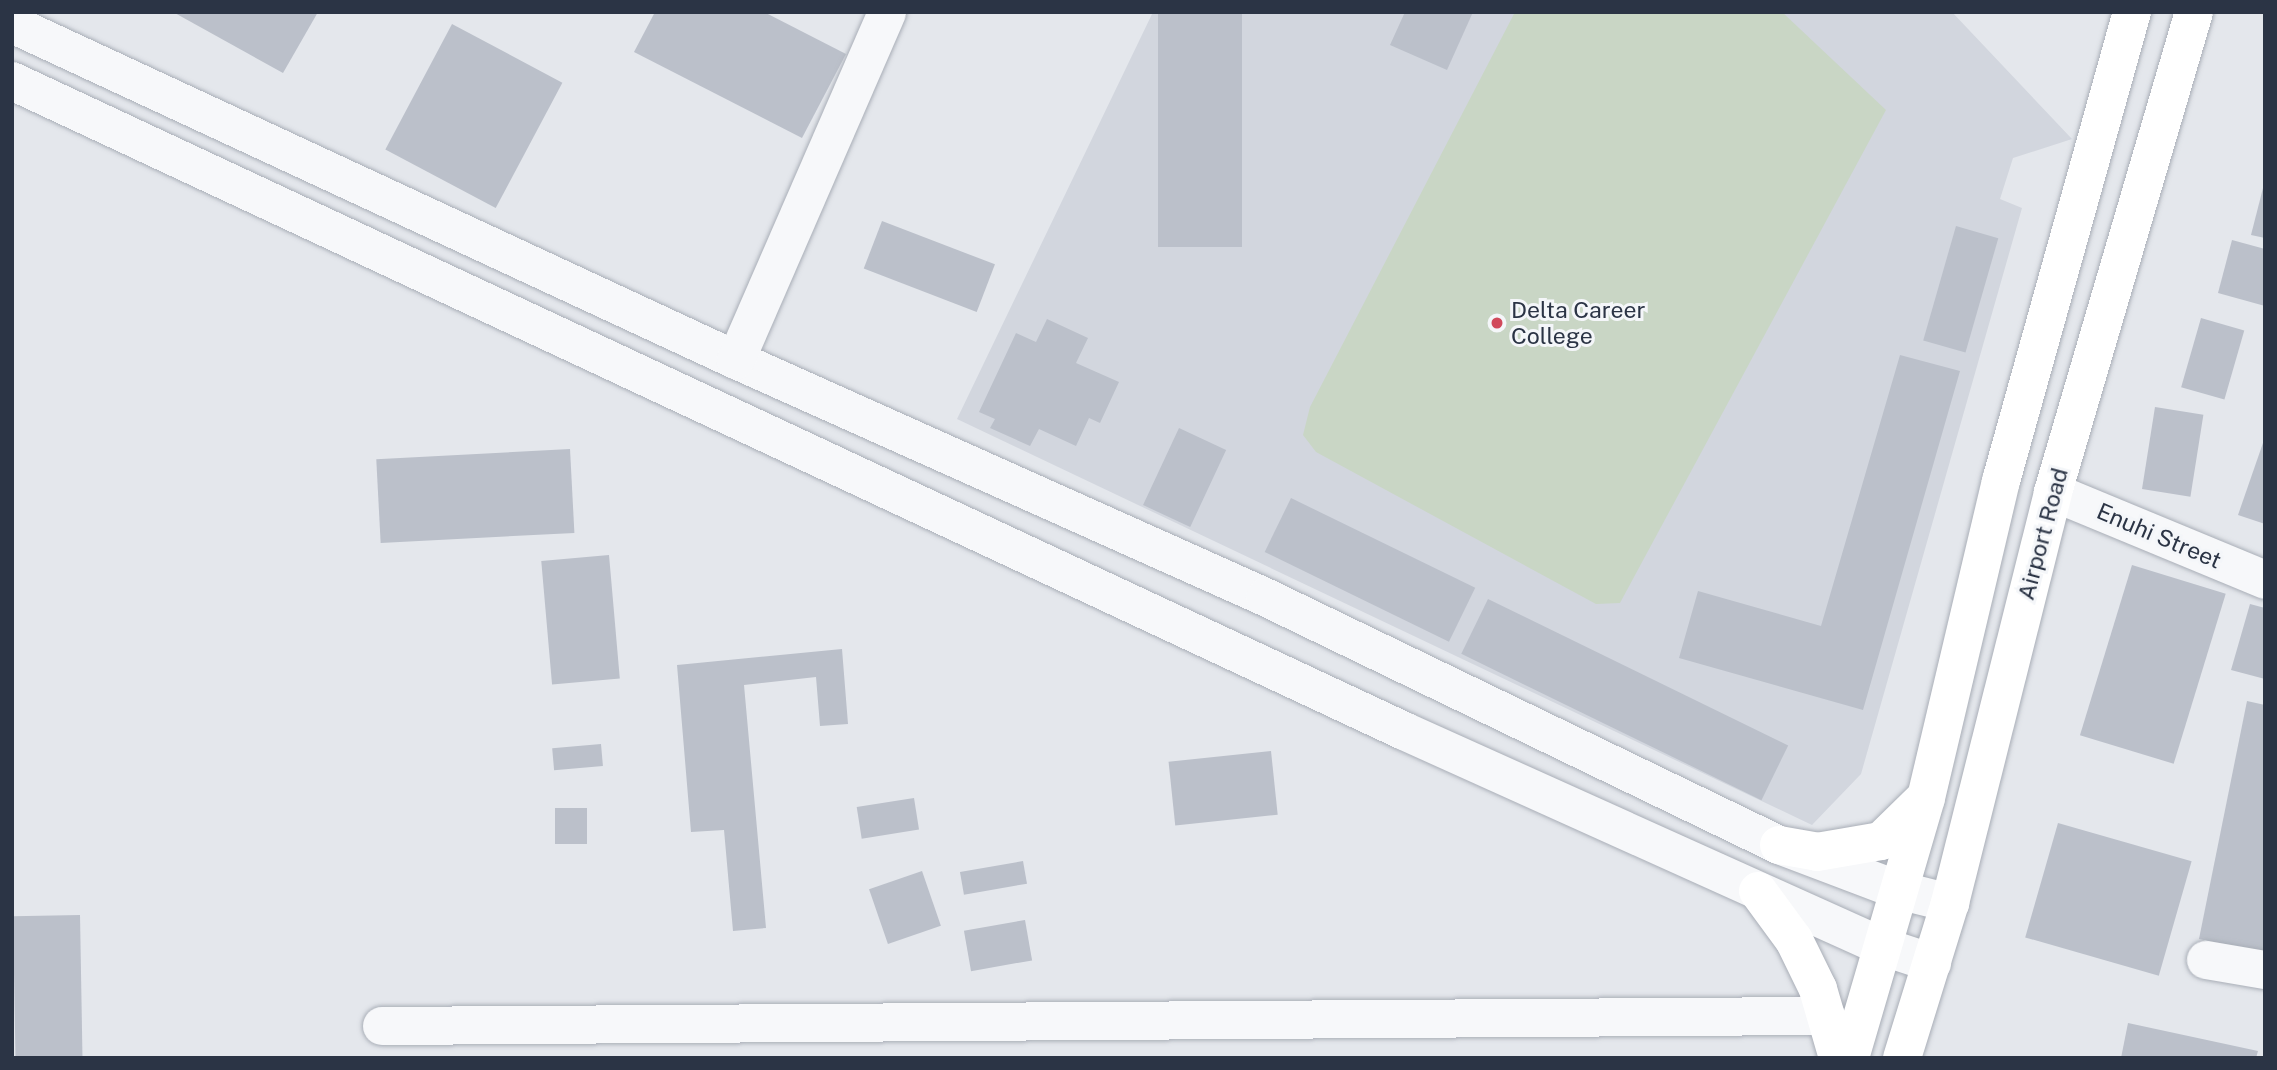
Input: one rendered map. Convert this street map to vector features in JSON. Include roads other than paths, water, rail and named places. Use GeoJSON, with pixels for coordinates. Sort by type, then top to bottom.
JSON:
{"type":"FeatureCollection","features":[{"type":"Feature","properties":{"kind":"main road"},"geometry":{"type":"LineString","coordinates":[[1850,1058],[1926,798],[2001,481],[2132,12]]}},
{"type":"Feature","properties":{"kind":"main road","name":"Airport Road"},"geometry":{"type":"LineString","coordinates":[[1902,1058],[1950,903],[2053,492],[2194,12]]}},
{"type":"Feature","properties":{"kind":"main road"},"geometry":{"type":"LineString","coordinates":[[1779,845],[1817,852],[1881,841],[1926,798]]}},
{"type":"Feature","properties":{"kind":"main road"},"geometry":{"type":"LineString","coordinates":[[1758,891],[1794,940],[1826,1016],[1838,1058]]}},
{"type":"Feature","properties":{"kind":"street"},"geometry":{"type":"LineString","coordinates":[[736,360],[887,12]]}},
{"type":"Feature","properties":{"kind":"street"},"geometry":{"type":"LineString","coordinates":[[12,24],[736,360],[1265,597],[1779,845],[1898,890],[1950,903]]}},
{"type":"Feature","properties":{"kind":"street"},"geometry":{"type":"LineString","coordinates":[[12,81],[1758,891],[1881,946],[1932,963]]}},
{"type":"Feature","properties":{"kind":"street","name":"Enuhi Street"},"geometry":{"type":"LineString","coordinates":[[2053,492],[2265,580]]}},
{"type":"Feature","properties":{"kind":"street"},"geometry":{"type":"LineString","coordinates":[[2206,960],[2265,970]]}},
{"type":"Feature","properties":{"kind":"street"},"geometry":{"type":"LineString","coordinates":[[382,1026],[1826,1016]]}},
{"type":"Feature","properties":{"kind":"place","name":"Delta Career College"},"geometry":{"type":"Point","coordinates":[1497,323]}}]}
